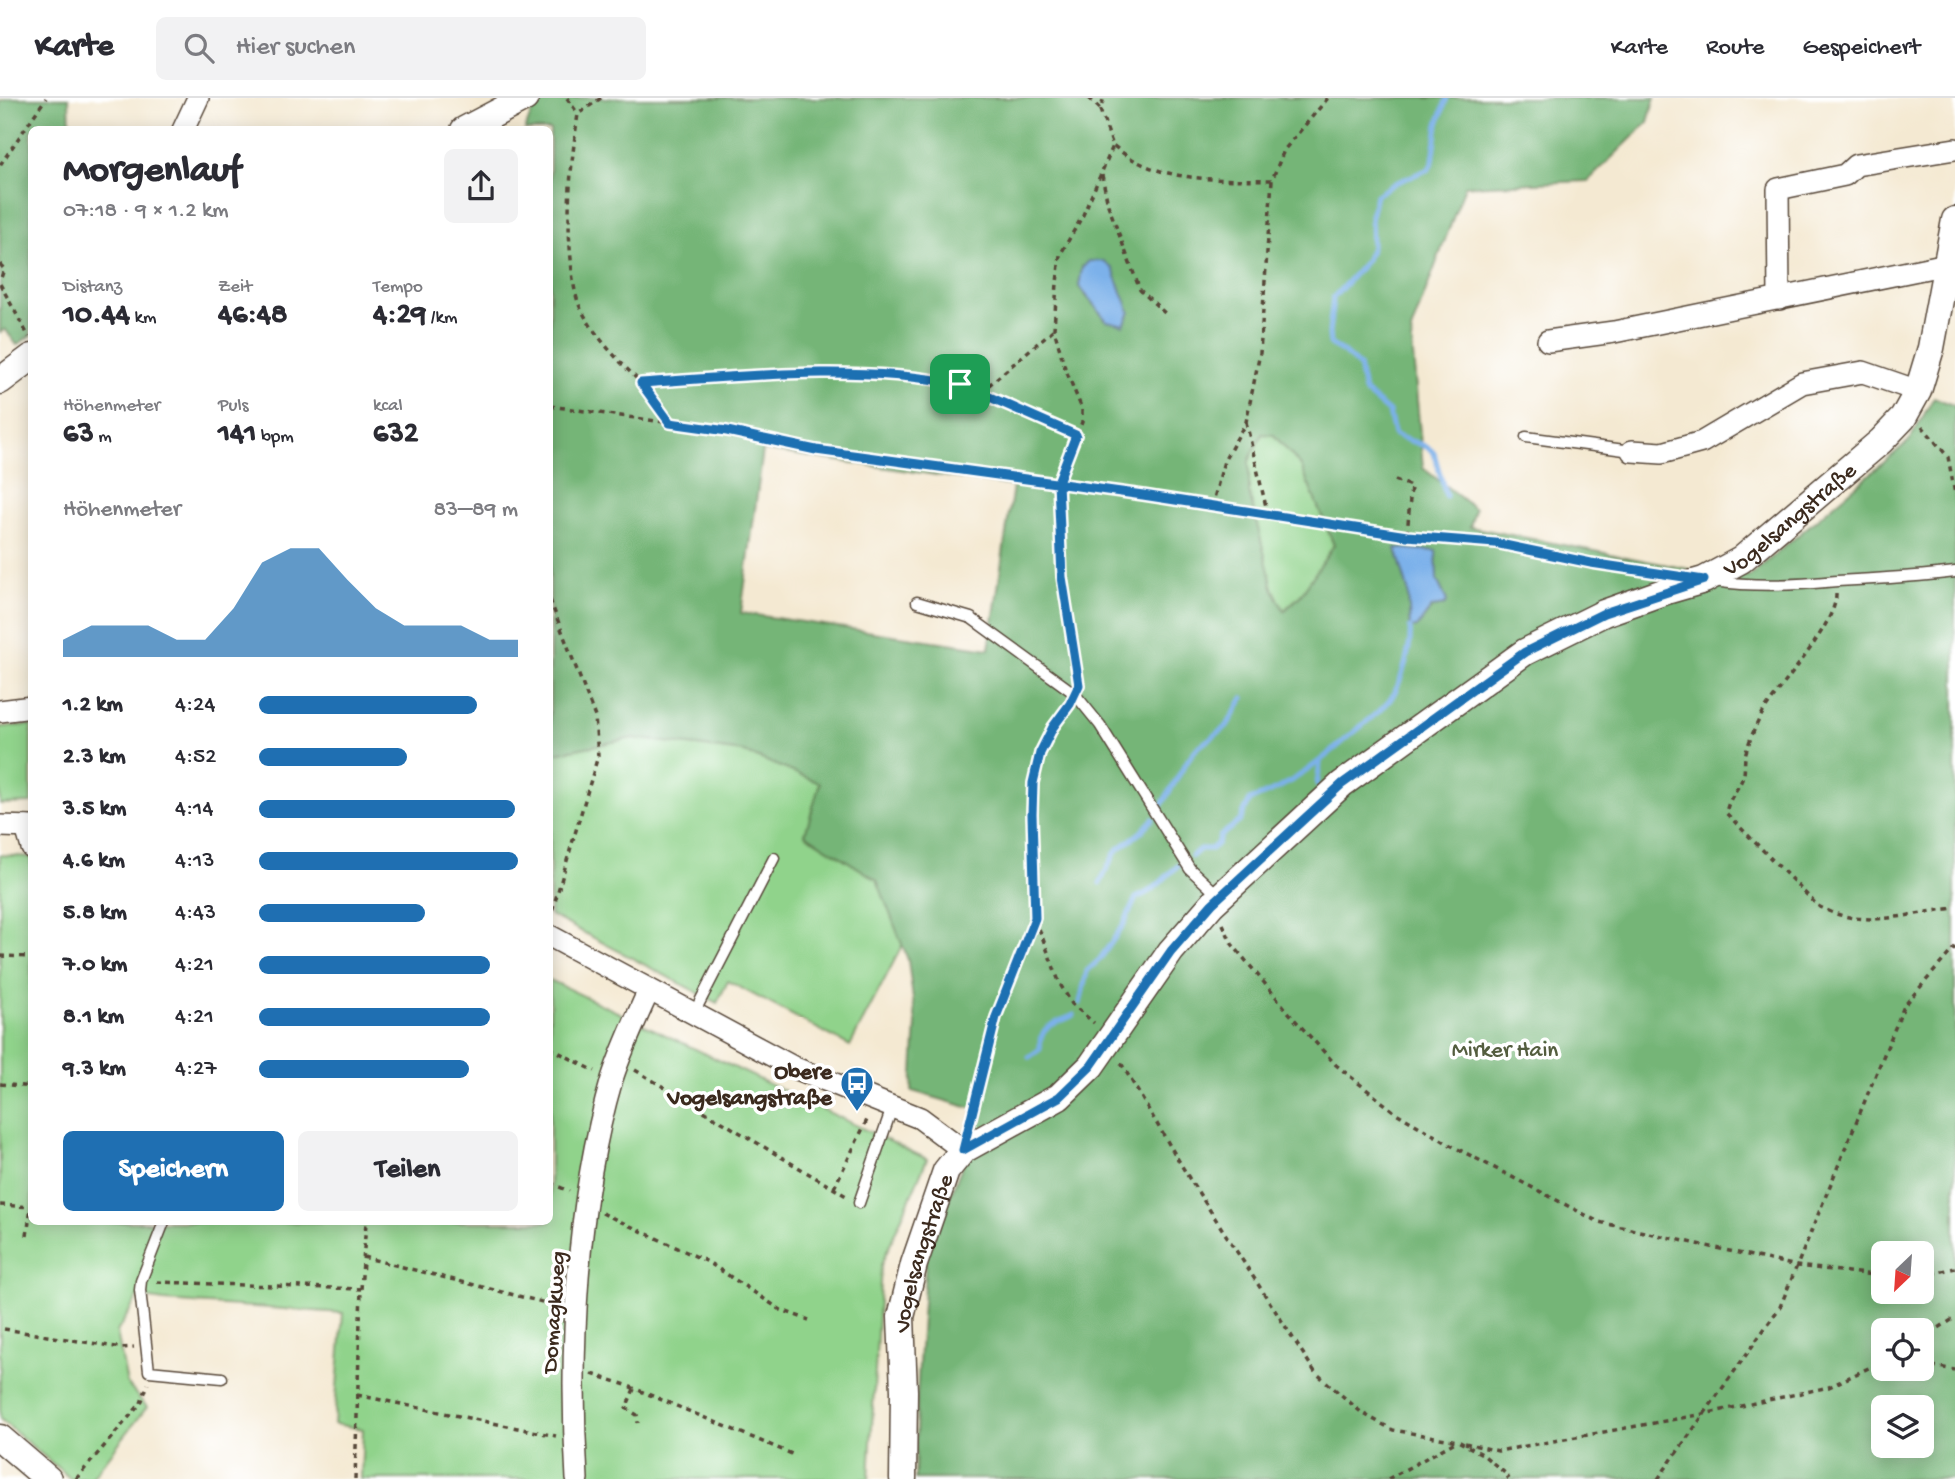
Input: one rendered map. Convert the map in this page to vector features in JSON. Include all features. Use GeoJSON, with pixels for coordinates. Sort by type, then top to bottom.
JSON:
{"type":"FeatureCollection","features":[{"type":"Feature","properties":{"kind":"street"},"geometry":{"type":"LineString","coordinates":[[185,126],[198,98]]}},
{"type":"Feature","properties":{"kind":"street"},"geometry":{"type":"LineString","coordinates":[[472,126],[525,98]]}},
{"type":"Feature","properties":{"kind":"street"},"geometry":{"type":"LineString","coordinates":[[1779,299],[1778,189],[1845,175],[1856,165],[1955,149]]}},
{"type":"Feature","properties":{"kind":"street","name":"Vogelsangstraße"},"geometry":{"type":"LineString","coordinates":[[903,1479],[901,1317],[914,1264],[946,1171],[963,1150],[1059,1097],[1091,1066],[1171,951],[1216,900],[1342,784],[1525,652],[1604,613],[1704,580],[1750,552],[1881,441],[1903,418],[1913,400],[1931,348],[1955,220]]}},
{"type":"Feature","properties":{"kind":"street"},"geometry":{"type":"LineString","coordinates":[[1548,341],[1614,332],[1947,264]]}},
{"type":"Feature","properties":{"kind":"street"},"geometry":{"type":"LineString","coordinates":[[0,381],[28,360]]}},
{"type":"Feature","properties":{"kind":"street"},"geometry":{"type":"LineString","coordinates":[[1632,451],[1662,453],[1702,442],[1802,383],[1863,372],[1913,400]]}},
{"type":"Feature","properties":{"kind":"street"},"geometry":{"type":"LineString","coordinates":[[0,711],[28,708]]}},
{"type":"Feature","properties":{"kind":"street"},"geometry":{"type":"LineString","coordinates":[[0,826],[28,827]]}},
{"type":"Feature","properties":{"kind":"street"},"geometry":{"type":"LineString","coordinates":[[553,938],[795,1068],[920,1118],[963,1150]]}},
{"type":"Feature","properties":{"kind":"street","name":"Domagkweg"},"geometry":{"type":"LineString","coordinates":[[577,1479],[573,1368],[587,1208],[603,1116],[615,1070],[649,990]]}},
{"type":"Feature","properties":{"kind":"street"},"geometry":{"type":"LineString","coordinates":[[0,1438],[48,1479]]}},
{"type":"Feature","properties":{"kind":"lane"},"geometry":{"type":"LineString","coordinates":[[1526,436],[1632,451]]}},
{"type":"Feature","properties":{"kind":"lane"},"geometry":{"type":"LineString","coordinates":[[1704,580],[1748,586],[1798,585],[1955,572]]}},
{"type":"Feature","properties":{"kind":"lane"},"geometry":{"type":"LineString","coordinates":[[917,602],[971,618],[1074,693],[1100,725],[1189,869],[1216,900]]}},
{"type":"Feature","properties":{"kind":"lane"},"geometry":{"type":"LineString","coordinates":[[694,1013],[774,858]]}},
{"type":"Feature","properties":{"kind":"lane"},"geometry":{"type":"LineString","coordinates":[[859,1203],[885,1103]]}},
{"type":"Feature","properties":{"kind":"lane"},"geometry":{"type":"LineString","coordinates":[[163,1225],[141,1281],[149,1371],[222,1377]]}},
{"type":"Feature","properties":{"kind":"path"},"geometry":{"type":"LineString","coordinates":[[0,165],[46,98]]}},
{"type":"Feature","properties":{"kind":"path"},"geometry":{"type":"LineString","coordinates":[[567,98],[578,114],[569,172],[569,237],[572,275],[579,305],[596,333],[641,383],[670,423]]}},
{"type":"Feature","properties":{"kind":"path"},"geometry":{"type":"LineString","coordinates":[[578,114],[601,98]]}},
{"type":"Feature","properties":{"kind":"path"},"geometry":{"type":"LineString","coordinates":[[1089,98],[1100,110],[1114,146],[1126,157],[1145,167],[1173,176],[1272,180]]}},
{"type":"Feature","properties":{"kind":"path"},"geometry":{"type":"LineString","coordinates":[[1100,110],[1104,98]]}},
{"type":"Feature","properties":{"kind":"path"},"geometry":{"type":"LineString","coordinates":[[1212,507],[1224,461],[1247,422],[1260,353],[1272,180],[1284,150],[1328,98]]}},
{"type":"Feature","properties":{"kind":"path"},"geometry":{"type":"LineString","coordinates":[[1114,146],[1083,215],[1060,255],[1054,329],[1065,368],[1082,409],[1082,422],[1058,482],[1062,577],[1079,685],[1040,753],[1033,783],[1035,918],[1060,985],[1072,1004],[1112,1037],[1121,1063],[1147,1111],[1315,1372],[1362,1413],[1393,1430],[1498,1451],[1704,1414],[1829,1387],[1871,1367]]}},
{"type":"Feature","properties":{"kind":"path"},"geometry":{"type":"LineString","coordinates":[[1102,173],[1108,205],[1135,280],[1140,290],[1168,316]]}},
{"type":"Feature","properties":{"kind":"path"},"geometry":{"type":"LineString","coordinates":[[0,264],[4,269],[0,282],[28,334]]}},
{"type":"Feature","properties":{"kind":"path"},"geometry":{"type":"LineString","coordinates":[[981,392],[1054,329]]}},
{"type":"Feature","properties":{"kind":"path"},"geometry":{"type":"LineString","coordinates":[[641,383],[825,372],[931,378],[981,392],[1076,435]]}},
{"type":"Feature","properties":{"kind":"path"},"geometry":{"type":"LineString","coordinates":[[1913,400],[1948,457],[1955,494]]}},
{"type":"Feature","properties":{"kind":"path"},"geometry":{"type":"LineString","coordinates":[[553,406],[727,431],[816,450],[1058,482],[1407,536],[1495,543],[1654,573]]}},
{"type":"Feature","properties":{"kind":"path"},"geometry":{"type":"LineString","coordinates":[[1247,422],[1268,515]]}},
{"type":"Feature","properties":{"kind":"path"},"geometry":{"type":"LineString","coordinates":[[1395,480],[1411,486],[1407,536]]}},
{"type":"Feature","properties":{"kind":"path"},"geometry":{"type":"LineString","coordinates":[[1836,582],[1837,603],[1789,680],[1765,709],[1746,753],[1744,775],[1729,799],[1726,813],[1818,906],[1833,914],[1882,920],[1922,911],[1955,908]]}},
{"type":"Feature","properties":{"kind":"path"},"geometry":{"type":"LineString","coordinates":[[553,608],[595,717],[598,756],[553,911]]}},
{"type":"Feature","properties":{"kind":"path"},"geometry":{"type":"LineString","coordinates":[[1216,900],[1233,944],[1336,1065],[1396,1113],[1454,1147],[1598,1222],[1797,1266],[1871,1275]]}},
{"type":"Feature","properties":{"kind":"path"},"geometry":{"type":"LineString","coordinates":[[963,1150],[996,1017],[1035,918]]}},
{"type":"Feature","properties":{"kind":"path"},"geometry":{"type":"LineString","coordinates":[[1658,1479],[1780,1307],[1904,1006],[1955,947]]}},
{"type":"Feature","properties":{"kind":"path"},"geometry":{"type":"LineString","coordinates":[[0,956],[28,957]]}},
{"type":"Feature","properties":{"kind":"path"},"geometry":{"type":"LineString","coordinates":[[553,1049],[615,1070],[859,1203]]}},
{"type":"Feature","properties":{"kind":"path"},"geometry":{"type":"LineString","coordinates":[[0,1084],[28,1087]]}},
{"type":"Feature","properties":{"kind":"path"},"geometry":{"type":"LineString","coordinates":[[834,1188],[885,1103]]}},
{"type":"Feature","properties":{"kind":"path"},"geometry":{"type":"LineString","coordinates":[[0,1205],[28,1207]]}},
{"type":"Feature","properties":{"kind":"path"},"geometry":{"type":"LineString","coordinates":[[587,1208],[611,1216],[697,1257],[782,1310],[809,1320]]}},
{"type":"Feature","properties":{"kind":"path"},"geometry":{"type":"LineString","coordinates":[[27,1236],[29,1225]]}},
{"type":"Feature","properties":{"kind":"path"},"geometry":{"type":"LineString","coordinates":[[355,1479],[366,1225]]}},
{"type":"Feature","properties":{"kind":"path"},"geometry":{"type":"LineString","coordinates":[[363,1257],[541,1303],[577,1309]]}},
{"type":"Feature","properties":{"kind":"path"},"geometry":{"type":"LineString","coordinates":[[1934,1273],[1955,1268]]}},
{"type":"Feature","properties":{"kind":"path"},"geometry":{"type":"LineString","coordinates":[[141,1281],[361,1289]]}},
{"type":"Feature","properties":{"kind":"path"},"geometry":{"type":"LineString","coordinates":[[1934,1331],[1955,1318]]}},
{"type":"Feature","properties":{"kind":"path"},"geometry":{"type":"LineString","coordinates":[[4,1329],[122,1348],[147,1346]]}},
{"type":"Feature","properties":{"kind":"path"},"geometry":{"type":"LineString","coordinates":[[1934,1366],[1955,1370]]}},
{"type":"Feature","properties":{"kind":"path"},"geometry":{"type":"LineString","coordinates":[[573,1368],[634,1389],[792,1454]]}},
{"type":"Feature","properties":{"kind":"path"},"geometry":{"type":"LineString","coordinates":[[76,1479],[141,1403],[148,1388],[149,1371]]}},
{"type":"Feature","properties":{"kind":"path"},"geometry":{"type":"LineString","coordinates":[[634,1389],[626,1408],[637,1415],[638,1423]]}},
{"type":"Feature","properties":{"kind":"path"},"geometry":{"type":"LineString","coordinates":[[358,1395],[575,1440]]}},
{"type":"Feature","properties":{"kind":"path"},"geometry":{"type":"LineString","coordinates":[[1388,1479],[1458,1441]]}},
{"type":"Feature","properties":{"kind":"path"},"geometry":{"type":"LineString","coordinates":[[1458,1441],[1482,1454],[1506,1473],[1509,1479]]}},
{"type":"Feature","properties":{"kind":"green space"},"geometry":{"type":"Polygon","coordinates":[[[11,98],[69,98],[70,126],[28,126],[28,337],[17,345],[5,329],[0,333],[0,101],[11,98]]]}},
{"type":"Feature","properties":{"kind":"green space","name":"Mirker Hain"},"geometry":{"type":"Polygon","coordinates":[[[546,98],[1655,98],[1648,122],[1588,181],[1465,186],[1411,331],[1423,468],[1475,509],[1470,527],[1693,570],[1750,576],[1909,441],[1934,397],[1955,406],[1955,1479],[915,1479],[917,1395],[926,1255],[984,1112],[912,1091],[916,1023],[908,960],[877,880],[805,834],[820,783],[744,752],[633,738],[553,753],[553,126],[526,126],[534,106],[546,98]],[[1082,268],[1079,287],[1107,321],[1082,268]],[[1262,434],[1249,461],[1249,493],[1273,588],[1284,611],[1300,596],[1334,545],[1301,466],[1274,435],[1262,434]],[[763,450],[741,613],[989,649],[1013,486],[763,450]],[[1396,548],[1408,590],[1410,628],[1417,626],[1433,607],[1445,605],[1447,601],[1437,580],[1436,551],[1396,548]]]}},
{"type":"Feature","properties":{"kind":"green space"},"geometry":{"type":"Polygon","coordinates":[[[1262,433],[1274,435],[1301,466],[1334,545],[1300,596],[1283,611],[1273,588],[1249,493],[1249,461],[1262,433]]]}},
{"type":"Feature","properties":{"kind":"green space"},"geometry":{"type":"Polygon","coordinates":[[[28,725],[28,803],[0,804],[0,727],[28,725]]]}},
{"type":"Feature","properties":{"kind":"green space"},"geometry":{"type":"Polygon","coordinates":[[[633,738],[744,752],[821,783],[805,834],[878,880],[903,944],[850,1046],[728,981],[717,1003],[553,917],[553,753],[633,738]]]}},
{"type":"Feature","properties":{"kind":"green space"},"geometry":{"type":"Polygon","coordinates":[[[0,855],[28,857],[28,1225],[553,1225],[553,981],[927,1159],[881,1265],[869,1479],[361,1479],[363,1429],[334,1424],[343,1313],[138,1297],[117,1332],[127,1384],[147,1407],[91,1479],[71,1479],[0,1419],[0,855]]]}},
{"type":"Feature","properties":{"kind":"water"},"geometry":{"type":"Polygon","coordinates":[[[1089,261],[1104,261],[1113,269],[1130,312],[1124,325],[1107,321],[1079,286],[1082,268],[1089,261]]]}},
{"type":"Feature","properties":{"kind":"water"},"geometry":{"type":"Polygon","coordinates":[[[1396,548],[1436,551],[1437,580],[1447,601],[1445,605],[1432,607],[1417,627],[1410,628],[1408,590],[1396,548]]]}},
{"type":"Feature","properties":{"kind":"waterway"},"geometry":{"type":"LineString","coordinates":[[1446,496],[1434,453],[1394,434],[1389,412],[1364,391],[1359,366],[1330,344],[1329,333],[1333,298],[1366,261],[1372,247],[1371,216],[1376,195],[1395,183],[1429,169],[1433,161],[1438,124],[1447,98]]}},
{"type":"Feature","properties":{"kind":"waterway"},"geometry":{"type":"LineString","coordinates":[[1192,856],[1200,849],[1211,849],[1217,844],[1220,836],[1240,821],[1250,800],[1267,794],[1312,767],[1390,700],[1402,675],[1410,628]]}},
{"type":"Feature","properties":{"kind":"waterway"},"geometry":{"type":"LineString","coordinates":[[1161,806],[1189,758],[1197,748],[1227,726],[1243,698]]}},
{"type":"Feature","properties":{"kind":"waterway"},"geometry":{"type":"LineString","coordinates":[[1317,784],[1320,763]]}},
{"type":"Feature","properties":{"kind":"waterway"},"geometry":{"type":"LineString","coordinates":[[1100,883],[1116,851],[1153,819]]}},
{"type":"Feature","properties":{"kind":"waterway"},"geometry":{"type":"LineString","coordinates":[[1080,1003],[1087,971],[1100,959],[1124,924],[1136,898],[1154,888],[1178,866]]}},
{"type":"Feature","properties":{"kind":"waterway"},"geometry":{"type":"LineString","coordinates":[[1029,1057],[1040,1049],[1045,1029],[1074,1015]]}},
{"type":"Feature","properties":{"kind":"place","name":"Obere Vogelsangstraße"},"geometry":{"type":"Point","coordinates":[857,1113]}},
{"type":"Feature","properties":{"kind":"route"},"geometry":{"type":"LineString","coordinates":[[960,384],[931,378],[825,372],[641,383],[670,423],[727,431],[816,450],[1058,482],[1407,536],[1495,543],[1591,563],[1704,580],[1604,613],[1525,652],[1342,784],[1212,904],[1171,951],[1091,1066],[1059,1097],[963,1150],[996,1017],[1035,918],[1032,814],[1033,783],[1040,753],[1079,685],[1062,577],[1058,482],[1076,435],[960,384]]}}]}
